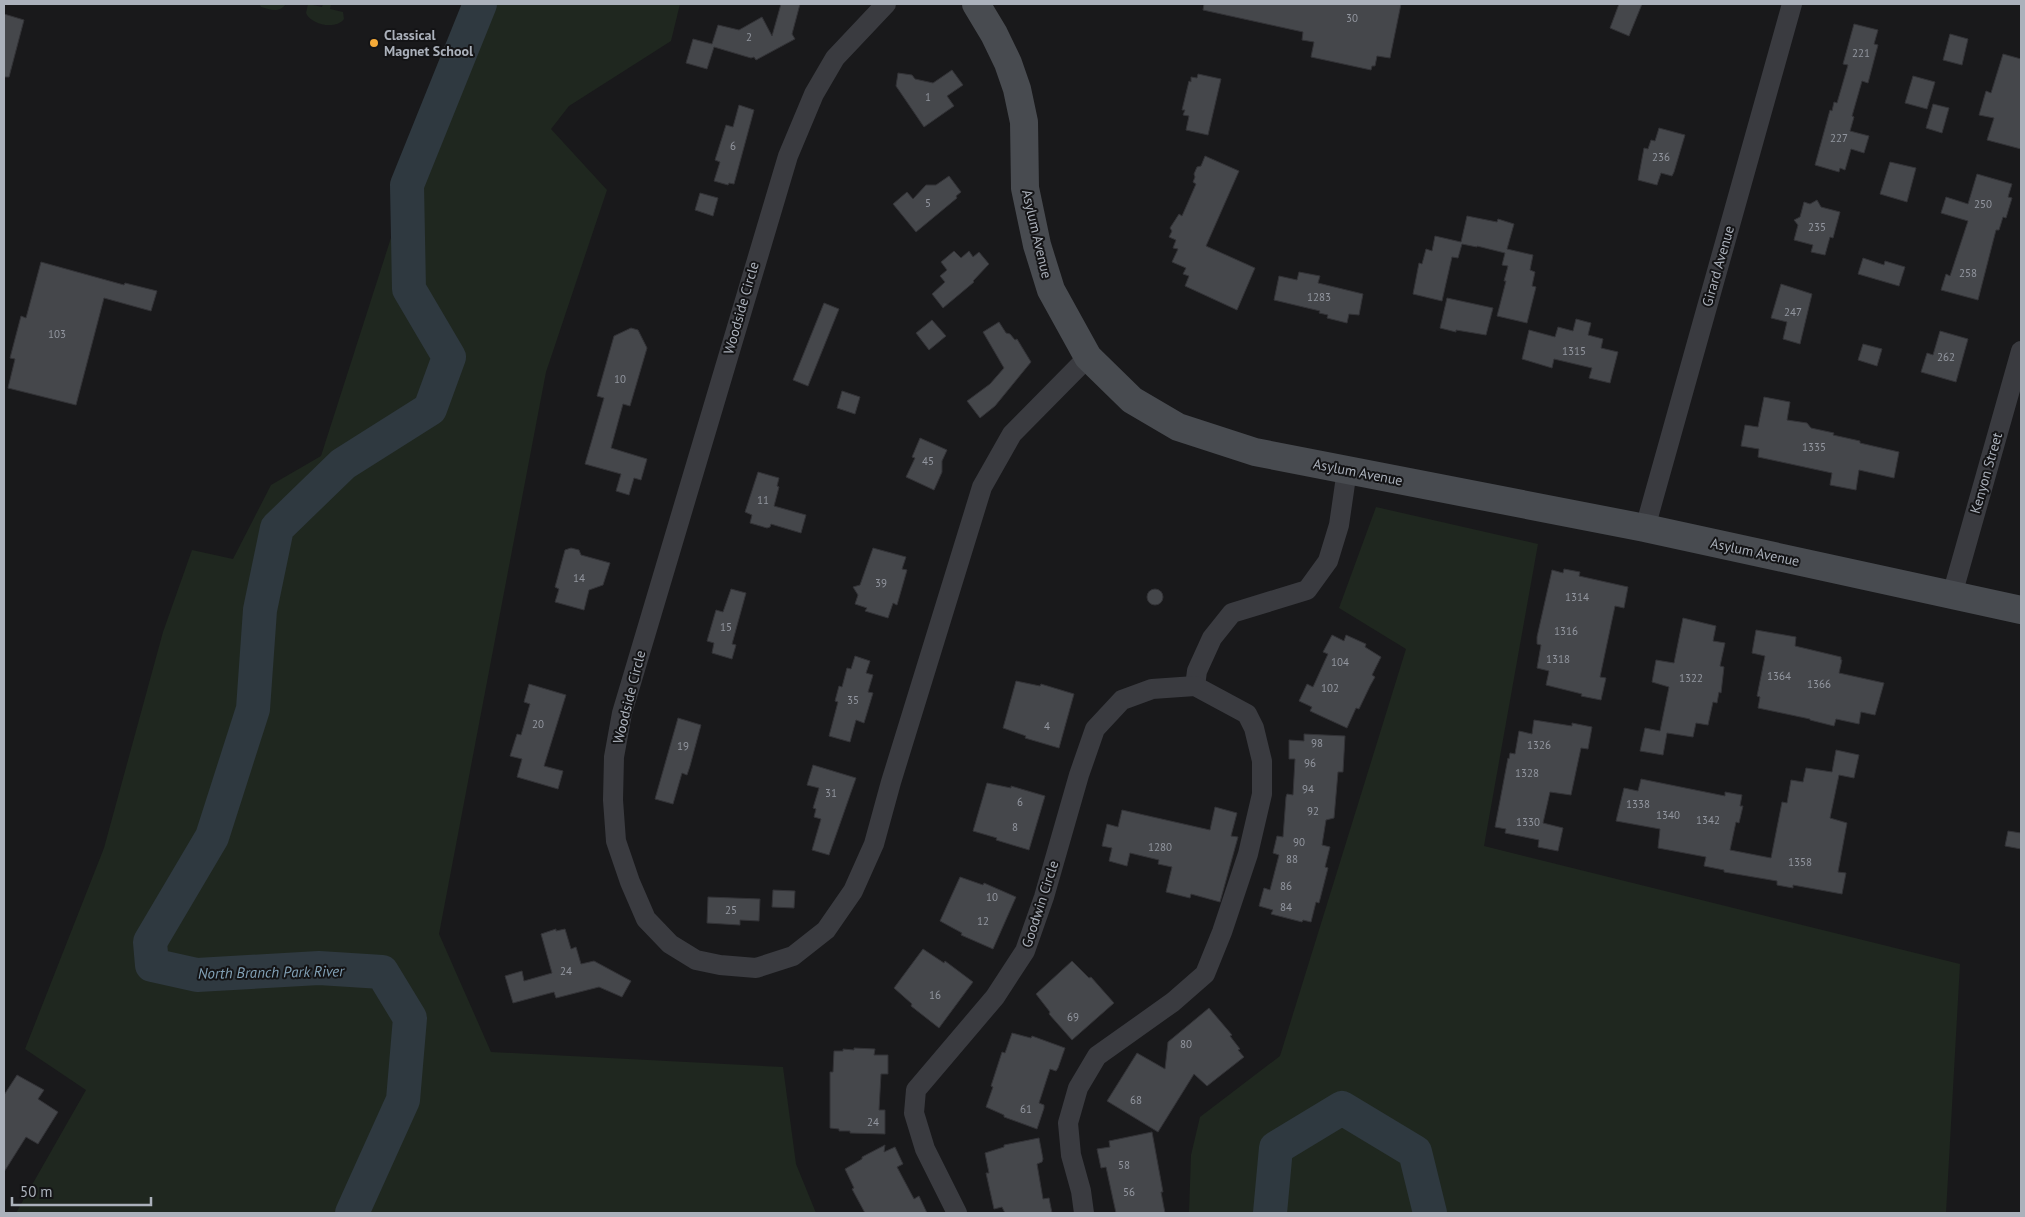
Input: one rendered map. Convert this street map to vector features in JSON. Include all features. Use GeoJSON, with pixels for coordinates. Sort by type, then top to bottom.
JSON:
{"type":"FeatureCollection","features":[{"type":"Feature","properties":{"kind":"main road","name":"Asylum Avenue"},"geometry":{"type":"LineString","coordinates":[[976,4],[994,34],[1008,63],[1017,89],[1024,122],[1025,188],[1037,245],[1051,290],[1088,357],[1132,400],[1178,427],[1255,452],[1645,528],[2021,610]]}},
{"type":"Feature","properties":{"kind":"street","name":"Woodside Circle"},"geometry":{"type":"LineString","coordinates":[[886,4],[835,58],[814,94],[788,156],[622,713],[614,757],[616,841],[630,882],[646,919],[670,944],[696,960],[720,966],[756,968],[793,956],[826,930],[853,891],[874,844],[891,782],[982,487],[1012,434],[1088,357]]}},
{"type":"Feature","properties":{"kind":"street","name":"Girard Avenue"},"geometry":{"type":"LineString","coordinates":[[1645,528],[1792,4]]}},
{"type":"Feature","properties":{"kind":"street","name":"Kenyon Street"},"geometry":{"type":"LineString","coordinates":[[1952,595],[2021,351]]}},
{"type":"Feature","properties":{"kind":"street"},"geometry":{"type":"LineString","coordinates":[[1084,1213],[1081,1191],[1071,1155],[1068,1123],[1078,1088],[1097,1056],[1173,1002],[1205,974],[1222,932],[1248,854],[1262,794],[1262,760],[1254,728],[1247,714],[1195,686],[1196,671],[1212,638],[1232,613],[1307,590],[1328,561],[1339,525],[1347,470]]}},
{"type":"Feature","properties":{"kind":"street","name":"Goodwin Circle"},"geometry":{"type":"LineString","coordinates":[[957,1213],[925,1149],[914,1113],[916,1090],[995,997],[1025,951],[1044,897],[1079,775],[1095,729],[1122,700],[1152,689],[1195,686]]}},
{"type":"Feature","properties":{"kind":"shaded area"},"geometry":{"type":"Polygon","coordinates":[[[259,4],[286,4],[281,9],[275,10],[261,7],[259,4]]]}},
{"type":"Feature","properties":{"kind":"shaded area"},"geometry":{"type":"Polygon","coordinates":[[[308,4],[322,7],[323,4],[331,4],[330,9],[343,12],[344,19],[330,25],[313,21],[306,13],[308,4]]]}},
{"type":"Feature","properties":{"kind":"shaded area"},"geometry":{"type":"Polygon","coordinates":[[[466,4],[680,4],[671,41],[569,106],[551,129],[607,190],[546,372],[439,934],[491,1052],[783,1067],[796,1164],[816,1213],[16,1213],[86,1090],[25,1049],[104,848],[163,632],[192,550],[233,559],[271,485],[321,456],[466,4]]]}},
{"type":"Feature","properties":{"kind":"shaded area"},"geometry":{"type":"Polygon","coordinates":[[[1376,507],[1538,544],[1484,846],[1960,964],[1946,1213],[1189,1213],[1191,1155],[1200,1117],[1280,1056],[1406,649],[1339,608],[1376,507]]]}},
{"type":"Feature","properties":{"kind":"building"},"geometry":{"type":"Polygon","coordinates":[[[781,4],[800,4],[792,34],[795,39],[756,60],[754,57],[751,58],[714,47],[707,69],[686,63],[693,39],[712,44],[718,25],[739,30],[762,17],[772,36],[781,4]]]}},
{"type":"Feature","properties":{"kind":"building"},"geometry":{"type":"Polygon","coordinates":[[[1204,4],[1401,4],[1390,58],[1377,56],[1375,66],[1372,66],[1371,70],[1311,57],[1314,42],[1302,40],[1303,32],[1203,10],[1204,4]]]}},
{"type":"Feature","properties":{"kind":"building"},"geometry":{"type":"Polygon","coordinates":[[[1619,4],[1642,4],[1629,36],[1610,28],[1619,4]]]}},
{"type":"Feature","properties":{"kind":"building"},"geometry":{"type":"Polygon","coordinates":[[[4,14],[24,20],[9,77],[4,77],[4,14]]]}},
{"type":"Feature","properties":{"kind":"building"},"geometry":{"type":"Polygon","coordinates":[[[1854,24],[1878,30],[1874,44],[1878,45],[1868,83],[1862,81],[1852,116],[1854,117],[1850,131],[1869,136],[1864,153],[1851,149],[1845,170],[1840,168],[1839,172],[1815,165],[1830,110],[1832,111],[1834,102],[1837,103],[1848,65],[1843,64],[1854,24]]]}},
{"type":"Feature","properties":{"kind":"building"},"geometry":{"type":"Polygon","coordinates":[[[1950,34],[1968,39],[1962,65],[1943,60],[1950,34]]]}},
{"type":"Feature","properties":{"kind":"building"},"geometry":{"type":"Polygon","coordinates":[[[2003,54],[2021,59],[2021,149],[1987,140],[1994,118],[1979,115],[1986,91],[1991,93],[2003,54]]]}},
{"type":"Feature","properties":{"kind":"building"},"geometry":{"type":"Polygon","coordinates":[[[952,70],[963,85],[947,96],[954,106],[924,127],[896,86],[898,73],[912,75],[915,79],[933,83],[952,70]]]}},
{"type":"Feature","properties":{"kind":"building"},"geometry":{"type":"Polygon","coordinates":[[[1198,74],[1221,79],[1208,135],[1186,130],[1189,116],[1183,115],[1185,110],[1182,110],[1189,81],[1191,82],[1191,77],[1197,78],[1198,74]]]}},
{"type":"Feature","properties":{"kind":"building"},"geometry":{"type":"Polygon","coordinates":[[[1913,76],[1935,82],[1927,109],[1905,103],[1913,76]]]}},
{"type":"Feature","properties":{"kind":"building"},"geometry":{"type":"Polygon","coordinates":[[[1933,104],[1949,108],[1942,133],[1926,128],[1933,104]]]}},
{"type":"Feature","properties":{"kind":"building"},"geometry":{"type":"Polygon","coordinates":[[[739,105],[754,110],[734,184],[729,183],[728,185],[714,181],[720,162],[715,160],[726,125],[733,127],[739,105]]]}},
{"type":"Feature","properties":{"kind":"building"},"geometry":{"type":"Polygon","coordinates":[[[1659,128],[1685,135],[1672,176],[1661,173],[1657,185],[1638,180],[1644,148],[1648,149],[1651,140],[1655,141],[1659,128]]]}},
{"type":"Feature","properties":{"kind":"building"},"geometry":{"type":"Polygon","coordinates":[[[1205,156],[1239,171],[1206,246],[1255,268],[1237,310],[1185,286],[1189,276],[1183,274],[1186,268],[1172,262],[1178,249],[1173,248],[1176,240],[1169,237],[1172,231],[1170,228],[1179,214],[1182,216],[1196,184],[1193,182],[1194,174],[1197,167],[1201,166],[1205,156]]]}},
{"type":"Feature","properties":{"kind":"building"},"geometry":{"type":"Polygon","coordinates":[[[1890,162],[1916,168],[1907,202],[1880,194],[1890,162]]]}},
{"type":"Feature","properties":{"kind":"building"},"geometry":{"type":"Polygon","coordinates":[[[1977,174],[2012,184],[2008,197],[2012,198],[2006,218],[2003,217],[1999,230],[1996,230],[1978,300],[1941,290],[1946,274],[1950,276],[1968,221],[1941,213],[1946,197],[1968,204],[1977,174]]]}},
{"type":"Feature","properties":{"kind":"building"},"geometry":{"type":"Polygon","coordinates":[[[949,176],[961,192],[956,196],[957,198],[916,232],[893,204],[907,192],[913,199],[926,185],[936,185],[949,176]]]}},
{"type":"Feature","properties":{"kind":"building"},"geometry":{"type":"Polygon","coordinates":[[[700,193],[718,198],[713,216],[695,210],[700,193]]]}},
{"type":"Feature","properties":{"kind":"building"},"geometry":{"type":"Polygon","coordinates":[[[1817,200],[1821,207],[1840,212],[1833,238],[1830,237],[1825,255],[1811,252],[1813,245],[1794,240],[1798,225],[1794,220],[1800,217],[1804,202],[1810,204],[1817,200]]]}},
{"type":"Feature","properties":{"kind":"building"},"geometry":{"type":"Polygon","coordinates":[[[1467,216],[1497,222],[1498,219],[1514,224],[1507,249],[1533,255],[1530,270],[1535,272],[1532,286],[1536,287],[1527,323],[1497,316],[1508,266],[1502,265],[1505,253],[1462,244],[1458,258],[1452,257],[1442,301],[1413,294],[1419,263],[1422,264],[1426,249],[1432,251],[1435,236],[1461,242],[1467,216]]]}},
{"type":"Feature","properties":{"kind":"building"},"geometry":{"type":"Polygon","coordinates":[[[954,251],[961,258],[969,251],[973,257],[979,252],[989,264],[974,282],[943,308],[932,294],[945,282],[940,276],[947,270],[941,262],[954,251]]]}},
{"type":"Feature","properties":{"kind":"building"},"geometry":{"type":"Polygon","coordinates":[[[1863,258],[1884,265],[1885,261],[1905,267],[1899,286],[1858,274],[1863,258]]]}},
{"type":"Feature","properties":{"kind":"building"},"geometry":{"type":"Polygon","coordinates":[[[41,262],[124,285],[125,283],[157,291],[151,311],[104,298],[76,405],[8,388],[15,359],[10,358],[21,316],[26,318],[41,262]]]}},
{"type":"Feature","properties":{"kind":"building"},"geometry":{"type":"Polygon","coordinates":[[[1299,272],[1320,276],[1318,283],[1363,294],[1359,315],[1349,314],[1347,323],[1327,318],[1328,315],[1319,313],[1320,311],[1274,300],[1279,276],[1297,280],[1299,272]]]}},
{"type":"Feature","properties":{"kind":"building"},"geometry":{"type":"Polygon","coordinates":[[[1781,284],[1812,294],[1800,344],[1783,339],[1787,322],[1771,318],[1781,284]]]}},
{"type":"Feature","properties":{"kind":"building"},"geometry":{"type":"Polygon","coordinates":[[[1447,298],[1493,308],[1486,335],[1456,330],[1456,332],[1440,328],[1447,298]]]}},
{"type":"Feature","properties":{"kind":"building"},"geometry":{"type":"Polygon","coordinates":[[[824,303],[839,309],[808,386],[793,380],[824,303]]]}},
{"type":"Feature","properties":{"kind":"building"},"geometry":{"type":"Polygon","coordinates":[[[1576,319],[1591,323],[1588,335],[1603,339],[1601,348],[1618,352],[1610,383],[1589,378],[1592,368],[1554,359],[1552,368],[1522,359],[1529,330],[1555,337],[1558,327],[1573,331],[1576,319]]]}},
{"type":"Feature","properties":{"kind":"building"},"geometry":{"type":"Polygon","coordinates":[[[932,320],[946,336],[929,350],[916,333],[932,320]]]}},
{"type":"Feature","properties":{"kind":"building"},"geometry":{"type":"Polygon","coordinates":[[[999,322],[1006,333],[1010,334],[1015,340],[1017,339],[1031,362],[995,406],[980,418],[967,401],[990,384],[1004,368],[983,332],[999,322]]]}},
{"type":"Feature","properties":{"kind":"building"},"geometry":{"type":"Polygon","coordinates":[[[631,328],[638,330],[647,348],[630,406],[623,404],[611,448],[647,459],[641,480],[634,478],[629,495],[616,491],[621,474],[585,464],[604,398],[597,396],[614,336],[631,328]]]}},
{"type":"Feature","properties":{"kind":"building"},"geometry":{"type":"Polygon","coordinates":[[[1940,331],[1968,339],[1956,382],[1921,372],[1927,353],[1933,355],[1940,331]]]}},
{"type":"Feature","properties":{"kind":"building"},"geometry":{"type":"Polygon","coordinates":[[[1863,344],[1882,349],[1877,366],[1858,360],[1863,344]]]}},
{"type":"Feature","properties":{"kind":"building"},"geometry":{"type":"Polygon","coordinates":[[[842,391],[860,397],[855,414],[837,408],[842,391]]]}},
{"type":"Feature","properties":{"kind":"building"},"geometry":{"type":"Polygon","coordinates":[[[1764,397],[1790,402],[1787,420],[1807,423],[1811,428],[1834,433],[1833,435],[1899,452],[1894,478],[1859,470],[1856,490],[1830,485],[1832,473],[1758,457],[1759,449],[1741,446],[1745,425],[1758,427],[1764,397]]]}},
{"type":"Feature","properties":{"kind":"building"},"geometry":{"type":"Polygon","coordinates":[[[920,438],[947,450],[942,461],[942,472],[934,490],[906,477],[915,458],[912,457],[920,438]]]}},
{"type":"Feature","properties":{"kind":"building"},"geometry":{"type":"Polygon","coordinates":[[[758,472],[779,478],[777,486],[779,487],[774,506],[806,515],[801,533],[771,524],[767,528],[750,523],[752,515],[745,512],[758,472]]]}},
{"type":"Feature","properties":{"kind":"building"},"geometry":{"type":"Polygon","coordinates":[[[571,548],[579,550],[581,555],[610,563],[603,585],[589,590],[584,610],[555,602],[559,589],[555,587],[565,550],[571,548]]]}},
{"type":"Feature","properties":{"kind":"building"},"geometry":{"type":"Polygon","coordinates":[[[873,548],[906,557],[902,569],[907,570],[897,605],[893,603],[888,618],[865,611],[867,608],[855,604],[858,595],[853,587],[860,585],[873,548]]]}},
{"type":"Feature","properties":{"kind":"building"},"geometry":{"type":"Polygon","coordinates":[[[1564,569],[1580,572],[1579,576],[1628,587],[1624,608],[1615,606],[1600,677],[1606,678],[1601,700],[1546,685],[1549,671],[1537,668],[1541,645],[1537,644],[1537,637],[1552,570],[1563,573],[1564,569]]]}},
{"type":"Feature","properties":{"kind":"building"},"geometry":{"type":"Polygon","coordinates":[[[731,589],[746,593],[732,644],[736,645],[732,659],[712,653],[714,643],[707,641],[716,610],[723,612],[731,589]]]}},
{"type":"Feature","properties":{"kind":"building"},"geometry":{"type":"Polygon","coordinates":[[[1155,589],[1161,591],[1163,597],[1161,603],[1155,605],[1149,603],[1147,597],[1149,591],[1155,589]]]}},
{"type":"Feature","properties":{"kind":"building"},"geometry":{"type":"Polygon","coordinates":[[[1683,618],[1716,626],[1713,641],[1725,643],[1720,666],[1724,667],[1721,693],[1719,692],[1717,703],[1713,702],[1708,725],[1696,723],[1693,737],[1667,733],[1663,755],[1640,751],[1645,728],[1660,731],[1669,687],[1652,682],[1656,660],[1674,663],[1683,618]]]}},
{"type":"Feature","properties":{"kind":"building"},"geometry":{"type":"Polygon","coordinates":[[[1756,630],[1796,637],[1795,646],[1841,657],[1839,673],[1884,683],[1875,715],[1861,712],[1859,724],[1836,719],[1834,726],[1758,708],[1760,697],[1757,696],[1765,656],[1752,653],[1756,630]]]}},
{"type":"Feature","properties":{"kind":"building"},"geometry":{"type":"Polygon","coordinates":[[[1332,635],[1344,641],[1346,635],[1366,644],[1365,647],[1381,657],[1372,675],[1375,677],[1359,709],[1356,708],[1347,728],[1310,711],[1312,707],[1299,701],[1307,684],[1313,687],[1328,654],[1323,652],[1332,635]]]}},
{"type":"Feature","properties":{"kind":"building"},"geometry":{"type":"Polygon","coordinates":[[[855,656],[870,661],[866,673],[873,675],[868,692],[873,693],[864,723],[856,720],[850,742],[829,736],[838,702],[835,701],[839,686],[842,687],[847,668],[851,669],[855,656]]]}},
{"type":"Feature","properties":{"kind":"building"},"geometry":{"type":"Polygon","coordinates":[[[1016,681],[1040,686],[1041,684],[1074,694],[1059,748],[1025,738],[1026,736],[1003,728],[1016,681]]]}},
{"type":"Feature","properties":{"kind":"building"},"geometry":{"type":"Polygon","coordinates":[[[529,684],[566,695],[544,766],[563,771],[558,789],[517,777],[522,759],[510,756],[517,734],[521,735],[530,704],[524,702],[529,684]]]}},
{"type":"Feature","properties":{"kind":"building"},"geometry":{"type":"Polygon","coordinates":[[[678,718],[701,725],[687,775],[682,773],[673,804],[655,799],[678,718]]]}},
{"type":"Feature","properties":{"kind":"building"},"geometry":{"type":"Polygon","coordinates":[[[1534,720],[1572,726],[1572,723],[1592,727],[1588,749],[1581,748],[1571,795],[1550,792],[1543,823],[1563,828],[1558,851],[1538,847],[1539,840],[1505,833],[1506,829],[1495,827],[1508,758],[1510,753],[1515,754],[1519,731],[1532,734],[1534,720]]]}},
{"type":"Feature","properties":{"kind":"building"},"geometry":{"type":"Polygon","coordinates":[[[1304,734],[1345,736],[1343,772],[1338,772],[1334,818],[1326,820],[1322,845],[1330,847],[1325,867],[1328,868],[1319,903],[1316,902],[1311,922],[1303,920],[1302,922],[1271,914],[1273,910],[1259,906],[1264,888],[1270,890],[1279,855],[1273,853],[1277,836],[1283,837],[1286,797],[1287,794],[1293,795],[1295,759],[1289,759],[1289,740],[1304,741],[1304,734]]]}},
{"type":"Feature","properties":{"kind":"building"},"geometry":{"type":"Polygon","coordinates":[[[1836,750],[1859,755],[1854,778],[1839,775],[1830,818],[1847,823],[1838,872],[1846,873],[1842,894],[1793,885],[1793,888],[1777,885],[1777,881],[1724,872],[1724,870],[1704,866],[1706,857],[1658,848],[1660,829],[1616,821],[1624,788],[1638,791],[1641,779],[1725,796],[1725,792],[1742,795],[1740,806],[1743,806],[1739,823],[1736,822],[1730,850],[1771,858],[1782,802],[1787,803],[1791,780],[1803,782],[1806,768],[1832,772],[1836,750]]]}},
{"type":"Feature","properties":{"kind":"building"},"geometry":{"type":"Polygon","coordinates":[[[813,765],[856,778],[829,855],[812,850],[821,819],[814,817],[816,809],[813,808],[819,788],[807,785],[813,765]]]}},
{"type":"Feature","properties":{"kind":"building"},"geometry":{"type":"Polygon","coordinates":[[[987,783],[1011,788],[1011,786],[1045,796],[1029,850],[973,831],[987,783]]]}},
{"type":"Feature","properties":{"kind":"building"},"geometry":{"type":"Polygon","coordinates":[[[1215,807],[1237,813],[1231,836],[1238,837],[1220,902],[1191,894],[1190,898],[1166,892],[1172,867],[1158,864],[1159,860],[1130,853],[1127,866],[1109,861],[1112,848],[1102,846],[1107,824],[1118,827],[1122,810],[1210,830],[1215,807]]]}},
{"type":"Feature","properties":{"kind":"building"},"geometry":{"type":"Polygon","coordinates":[[[2008,831],[2021,833],[2021,849],[2005,846],[2008,831]]]}},
{"type":"Feature","properties":{"kind":"building"},"geometry":{"type":"Polygon","coordinates":[[[960,877],[983,885],[984,883],[1016,897],[993,949],[961,935],[962,933],[940,921],[960,877]]]}},
{"type":"Feature","properties":{"kind":"building"},"geometry":{"type":"Polygon","coordinates":[[[773,890],[795,891],[794,908],[772,907],[773,890]]]}},
{"type":"Feature","properties":{"kind":"building"},"geometry":{"type":"Polygon","coordinates":[[[708,897],[760,899],[759,921],[740,920],[740,925],[707,923],[708,897]]]}},
{"type":"Feature","properties":{"kind":"building"},"geometry":{"type":"Polygon","coordinates":[[[556,929],[556,931],[565,929],[571,949],[576,947],[581,964],[594,961],[631,981],[622,997],[599,987],[556,998],[554,992],[513,1003],[505,976],[522,971],[524,981],[552,973],[541,934],[556,929]]]}},
{"type":"Feature","properties":{"kind":"building"},"geometry":{"type":"Polygon","coordinates":[[[923,949],[944,963],[945,961],[973,982],[939,1028],[911,1006],[912,1004],[894,988],[923,949]]]}},
{"type":"Feature","properties":{"kind":"building"},"geometry":{"type":"Polygon","coordinates":[[[1072,961],[1089,978],[1091,977],[1114,1003],[1072,1040],[1049,1014],[1050,1012],[1036,994],[1072,961]]]}},
{"type":"Feature","properties":{"kind":"building"},"geometry":{"type":"Polygon","coordinates":[[[1209,1008],[1232,1035],[1230,1036],[1244,1057],[1207,1086],[1194,1074],[1158,1132],[1107,1101],[1137,1053],[1165,1069],[1168,1042],[1209,1008]]]}},
{"type":"Feature","properties":{"kind":"building"},"geometry":{"type":"Polygon","coordinates":[[[1012,1033],[1031,1038],[1032,1036],[1065,1048],[1056,1071],[1050,1069],[1039,1103],[1044,1105],[1044,1108],[1037,1129],[1004,1117],[1004,1115],[986,1107],[1002,1052],[1005,1053],[1012,1033]]]}},
{"type":"Feature","properties":{"kind":"building"},"geometry":{"type":"Polygon","coordinates":[[[854,1048],[875,1049],[874,1055],[888,1055],[888,1074],[881,1074],[879,1110],[885,1110],[885,1134],[850,1133],[850,1131],[839,1131],[839,1129],[830,1128],[830,1072],[833,1072],[834,1051],[843,1051],[843,1049],[854,1050],[854,1048]]]}},
{"type":"Feature","properties":{"kind":"building"},"geometry":{"type":"Polygon","coordinates":[[[17,1075],[44,1090],[38,1099],[58,1112],[38,1144],[26,1137],[4,1172],[4,1095],[17,1075]]]}},
{"type":"Feature","properties":{"kind":"building"},"geometry":{"type":"Polygon","coordinates":[[[1152,1132],[1165,1213],[1116,1213],[1106,1167],[1101,1168],[1097,1149],[1110,1147],[1109,1141],[1152,1132]]]}},
{"type":"Feature","properties":{"kind":"building"},"geometry":{"type":"Polygon","coordinates":[[[1039,1138],[1043,1159],[1042,1162],[1037,1164],[1043,1199],[1049,1198],[1052,1213],[1005,1213],[1002,1207],[994,1209],[986,1173],[989,1173],[985,1153],[1004,1147],[1004,1145],[1039,1138]]]}},
{"type":"Feature","properties":{"kind":"building"},"geometry":{"type":"Polygon","coordinates":[[[885,1145],[884,1152],[895,1147],[903,1164],[897,1167],[914,1199],[919,1196],[927,1213],[865,1213],[852,1189],[854,1188],[845,1169],[862,1159],[862,1157],[885,1145]]]}},
{"type":"Feature","properties":{"kind":"waterway","name":"North Branch Park River"},"geometry":{"type":"LineString","coordinates":[[352,1213],[403,1100],[410,1018],[382,972],[319,968],[197,975],[152,965],[150,942],[212,837],[253,709],[260,610],[277,528],[343,464],[430,409],[449,357],[409,289],[407,185],[480,4]]}},
{"type":"Feature","properties":{"kind":"waterway","name":"North Branch Park River"},"geometry":{"type":"LineString","coordinates":[[1270,1213],[1276,1148],[1342,1108],[1415,1152],[1430,1213]]}},
{"type":"Feature","properties":{"kind":"place","name":"Classical Magnet School"},"geometry":{"type":"Point","coordinates":[374,43]}}]}
